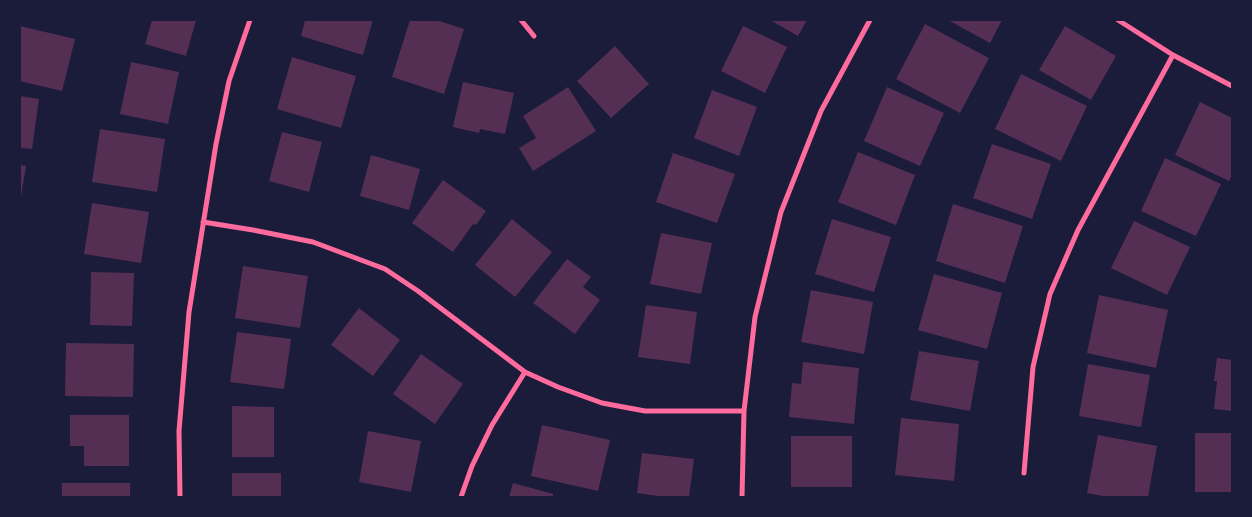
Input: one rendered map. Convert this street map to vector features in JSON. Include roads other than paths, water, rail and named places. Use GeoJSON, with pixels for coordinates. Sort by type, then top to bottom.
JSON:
{"type":"FeatureCollection","features":[{"type":"Feature","properties":{"kind":"street"},"geometry":{"type":"LineString","coordinates":[[180,497],[179,431],[188,322],[216,144],[229,81],[250,20]]}},
{"type":"Feature","properties":{"kind":"street"},"geometry":{"type":"LineString","coordinates":[[521,20],[534,36]]}},
{"type":"Feature","properties":{"kind":"street"},"geometry":{"type":"LineString","coordinates":[[742,497],[744,411],[755,317],[781,212],[821,111],[870,20]]}},
{"type":"Feature","properties":{"kind":"street"},"geometry":{"type":"LineString","coordinates":[[1118,20],[1173,55],[1232,86]]}},
{"type":"Feature","properties":{"kind":"street"},"geometry":{"type":"LineString","coordinates":[[1024,473],[1033,367],[1050,294],[1078,230],[1173,55]]}},
{"type":"Feature","properties":{"kind":"street"},"geometry":{"type":"LineString","coordinates":[[203,222],[313,242],[385,269],[418,291],[525,372],[558,387],[602,403],[644,410],[744,411]]}},
{"type":"Feature","properties":{"kind":"street"},"geometry":{"type":"LineString","coordinates":[[461,497],[472,466],[492,425],[525,372]]}}]}
